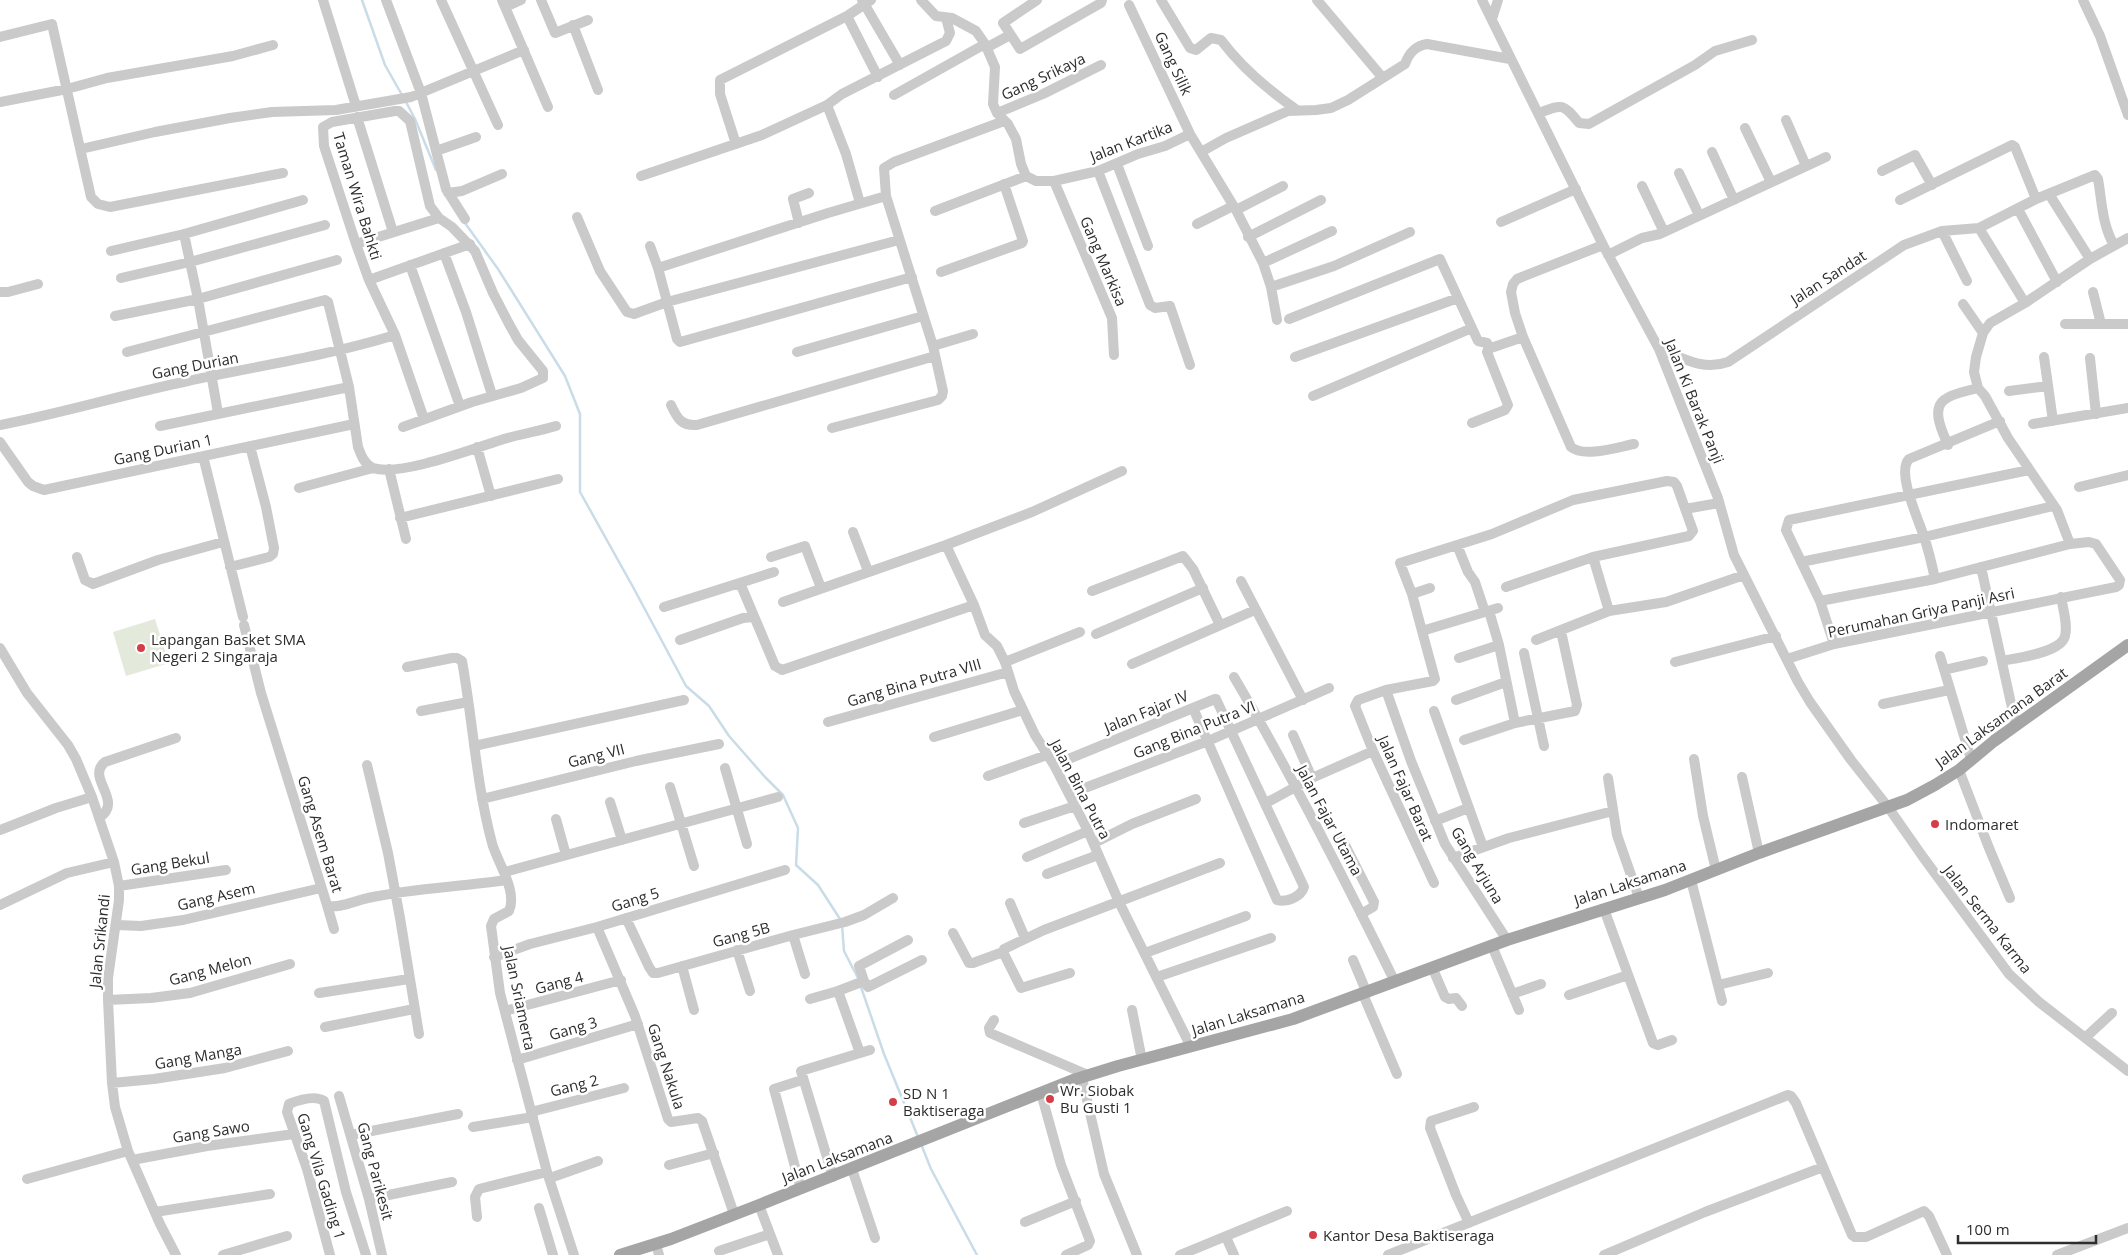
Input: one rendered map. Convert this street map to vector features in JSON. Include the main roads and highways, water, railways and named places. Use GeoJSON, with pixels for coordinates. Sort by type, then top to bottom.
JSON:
{"type":"FeatureCollection","features":[{"type":"Feature","properties":{"kind":"main road","name":"Jalan Laksamana Barat"},"geometry":{"type":"LineString","coordinates":[[1888,807],[1914,797],[1959,770],[1970,759],[2128,645]]}},
{"type":"Feature","properties":{"kind":"main road","name":"Jalan Laksamana"},"geometry":{"type":"LineString","coordinates":[[625,1254],[658,1249],[734,1214],[912,1146],[1085,1076],[1293,1019],[1432,966],[1691,880],[1758,853],[1888,807]]}},
{"type":"Feature","properties":{"kind":"waterway"},"geometry":{"type":"LineString","coordinates":[[362,0],[385,65],[402,95]]}},
{"type":"Feature","properties":{"kind":"waterway"},"geometry":{"type":"LineString","coordinates":[[405,100],[436,170]]}},
{"type":"Feature","properties":{"kind":"waterway"},"geometry":{"type":"LineString","coordinates":[[465,223],[498,269],[565,376],[580,414],[580,492],[686,686],[709,706],[729,736],[783,795],[798,828],[796,865],[818,885],[840,919]]}},
{"type":"Feature","properties":{"kind":"waterway"},"geometry":{"type":"LineString","coordinates":[[842,925],[844,951],[858,978]]}},
{"type":"Feature","properties":{"kind":"waterway"},"geometry":{"type":"LineString","coordinates":[[861,987],[884,1054],[918,1137]]}},
{"type":"Feature","properties":{"kind":"waterway"},"geometry":{"type":"LineString","coordinates":[[921,1144],[931,1169],[977,1255]]}},
{"type":"Feature","properties":{"kind":"place","name":"Lapangan Basket SMA Negeri 2 Singaraja"},"geometry":{"type":"Point","coordinates":[141,648]}},
{"type":"Feature","properties":{"kind":"place","name":"Indomaret"},"geometry":{"type":"Point","coordinates":[1935,824]}},
{"type":"Feature","properties":{"kind":"place","name":"Wr. Siobak Bu Gusti 1"},"geometry":{"type":"Point","coordinates":[1050,1099]}},
{"type":"Feature","properties":{"kind":"place","name":"SD N 1 Baktiseraga"},"geometry":{"type":"Point","coordinates":[893,1102]}},
{"type":"Feature","properties":{"kind":"place","name":"Kantor Desa Baktiseraga"},"geometry":{"type":"Point","coordinates":[1313,1235]}}]}
